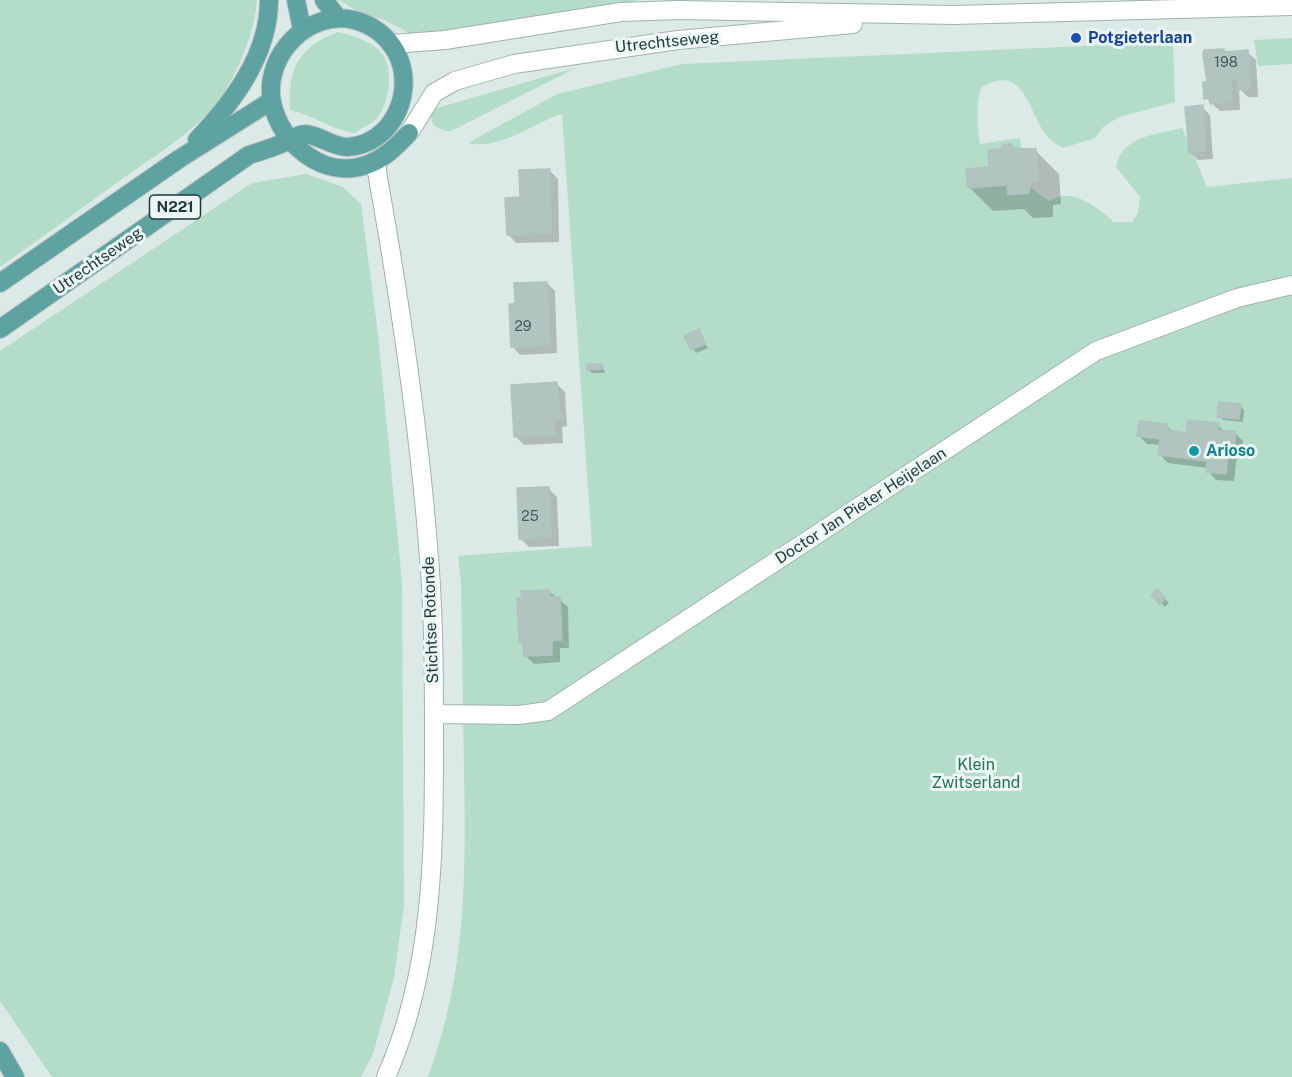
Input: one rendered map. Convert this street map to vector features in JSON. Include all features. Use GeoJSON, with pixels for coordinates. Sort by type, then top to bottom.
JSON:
{"type":"FeatureCollection","features":[{"type":"Feature","properties":{"kind":"main road","name":"N221"},"geometry":{"type":"LineString","coordinates":[[179,159],[224,111],[246,78],[266,25],[269,0]]}},
{"type":"Feature","properties":{"kind":"main road"},"geometry":{"type":"LineString","coordinates":[[296,0],[302,30]]}},
{"type":"Feature","properties":{"kind":"main road"},"geometry":{"type":"LineString","coordinates":[[324,0],[338,18]]}},
{"type":"Feature","properties":{"kind":"main road"},"geometry":{"type":"LineString","coordinates":[[377,160],[383,134],[402,102],[405,83],[404,70],[392,44],[368,25],[338,18],[319,21],[302,30],[281,57],[275,72],[271,101],[282,132],[290,141],[309,157],[327,165],[348,168],[377,160],[395,148],[409,133]]}},
{"type":"Feature","properties":{"kind":"main road","name":"N221"},"geometry":{"type":"LineString","coordinates":[[0,283],[179,159],[271,101]]}},
{"type":"Feature","properties":{"kind":"main road","name":"N221"},"geometry":{"type":"LineString","coordinates":[[290,141],[299,135],[308,134],[335,147],[349,147],[363,144],[383,134]]}},
{"type":"Feature","properties":{"kind":"main road","name":"Utrechtseweg"},"geometry":{"type":"LineString","coordinates":[[0,329],[249,155],[290,141]]}},
{"type":"Feature","properties":{"kind":"main road"},"geometry":{"type":"LineString","coordinates":[[0,1051],[15,1077]]}},
{"type":"Feature","properties":{"kind":"street","name":"Utrechtseweg"},"geometry":{"type":"LineString","coordinates":[[409,133],[434,93],[455,81],[514,64],[678,40],[954,15],[1136,4],[1290,4]]}},
{"type":"Feature","properties":{"kind":"street","name":"Utrechtseweg"},"geometry":{"type":"LineString","coordinates":[[392,44],[445,40],[679,5],[954,15]]}},
{"type":"Feature","properties":{"kind":"street"},"geometry":{"type":"LineString","coordinates":[[678,40],[679,5]]}},
{"type":"Feature","properties":{"kind":"street","name":"Stichtse Rotonde"},"geometry":{"type":"LineString","coordinates":[[377,160],[410,371],[428,545],[434,714],[434,832],[425,946],[407,1024],[386,1077]]}},
{"type":"Feature","properties":{"kind":"street","name":"Doctor Jan Pieter Heijelaan"},"geometry":{"type":"LineString","coordinates":[[434,714],[519,715],[548,711],[1096,351],[1237,298],[1292,285]]}},
{"type":"Feature","properties":{"kind":"green space"},"geometry":{"type":"Polygon","coordinates":[[[0,0],[257,0],[247,46],[225,91],[206,115],[168,147],[0,267],[0,0]]]}},
{"type":"Feature","properties":{"kind":"green space"},"geometry":{"type":"Polygon","coordinates":[[[339,0],[639,0],[419,38],[382,19],[358,12],[339,0]]]}},
{"type":"Feature","properties":{"kind":"green space"},"geometry":{"type":"Polygon","coordinates":[[[338,32],[374,46],[383,55],[388,69],[389,86],[382,111],[373,122],[354,133],[290,110],[291,82],[298,61],[313,45],[338,32]]]}},
{"type":"Feature","properties":{"kind":"green space"},"geometry":{"type":"Polygon","coordinates":[[[1292,38],[1292,64],[1258,66],[1254,40],[1292,38]]]}},
{"type":"Feature","properties":{"kind":"green space","name":"Klein Zwitserland"},"geometry":{"type":"Polygon","coordinates":[[[1173,42],[1175,102],[1119,117],[1103,127],[1095,138],[1063,148],[1048,137],[1017,85],[1008,81],[996,81],[981,88],[978,109],[979,137],[980,144],[1020,138],[1027,185],[1049,201],[1066,196],[1083,200],[1114,222],[1132,222],[1138,213],[1140,197],[1116,167],[1119,156],[1133,142],[1151,135],[1182,128],[1207,187],[1292,178],[1292,1077],[428,1077],[441,1039],[450,1001],[457,963],[464,888],[461,583],[458,556],[592,546],[562,114],[504,140],[480,144],[468,143],[557,94],[682,64],[1173,42]]]}},
{"type":"Feature","properties":{"kind":"green space"},"geometry":{"type":"Polygon","coordinates":[[[578,67],[451,131],[434,126],[430,116],[434,109],[578,67]]]}},
{"type":"Feature","properties":{"kind":"green space"},"geometry":{"type":"Polygon","coordinates":[[[306,174],[343,187],[361,204],[378,334],[402,582],[404,905],[394,978],[373,1054],[361,1077],[52,1077],[0,1001],[0,351],[252,183],[306,174]]]}},
{"type":"Feature","properties":{"kind":"building"},"geometry":{"type":"Polygon","coordinates":[[[1224,49],[1224,52],[1248,50],[1250,89],[1238,90],[1238,80],[1231,80],[1232,102],[1210,104],[1209,98],[1204,99],[1203,82],[1207,82],[1204,50],[1224,49]]]}},
{"type":"Feature","properties":{"kind":"building"},"geometry":{"type":"Polygon","coordinates":[[[1203,105],[1205,151],[1189,153],[1185,107],[1203,105]]]}},
{"type":"Feature","properties":{"kind":"building"},"geometry":{"type":"Polygon","coordinates":[[[1012,144],[1012,148],[1036,149],[1038,181],[1030,181],[1029,193],[1008,195],[1007,185],[968,188],[966,169],[989,167],[988,150],[1002,149],[1002,145],[1012,144]]]}},
{"type":"Feature","properties":{"kind":"building"},"geometry":{"type":"Polygon","coordinates":[[[550,169],[551,234],[507,235],[505,198],[520,197],[519,170],[550,169]]]}},
{"type":"Feature","properties":{"kind":"building"},"geometry":{"type":"Polygon","coordinates":[[[547,282],[550,346],[511,347],[509,304],[515,304],[514,283],[547,282]]]}},
{"type":"Feature","properties":{"kind":"building"},"geometry":{"type":"Polygon","coordinates":[[[699,329],[705,344],[691,350],[684,336],[699,329]]]}},
{"type":"Feature","properties":{"kind":"building"},"geometry":{"type":"Polygon","coordinates":[[[587,364],[602,364],[602,369],[587,370],[587,364]]]}},
{"type":"Feature","properties":{"kind":"building"},"geometry":{"type":"Polygon","coordinates":[[[557,382],[560,419],[554,419],[555,435],[514,437],[511,385],[557,382]]]}},
{"type":"Feature","properties":{"kind":"building"},"geometry":{"type":"Polygon","coordinates":[[[1219,402],[1241,404],[1239,419],[1217,417],[1219,402]]]}},
{"type":"Feature","properties":{"kind":"building","name":"Arioso"},"geometry":{"type":"Polygon","coordinates":[[[1188,420],[1219,423],[1218,430],[1236,432],[1234,447],[1229,446],[1226,474],[1206,472],[1207,461],[1158,455],[1160,439],[1137,436],[1139,421],[1167,424],[1167,430],[1186,433],[1188,420]]]}},
{"type":"Feature","properties":{"kind":"building"},"geometry":{"type":"Polygon","coordinates":[[[549,487],[551,538],[519,539],[517,488],[549,487]]]}},
{"type":"Feature","properties":{"kind":"building"},"geometry":{"type":"Polygon","coordinates":[[[1157,589],[1166,598],[1160,605],[1151,595],[1157,589]]]}},
{"type":"Feature","properties":{"kind":"building"},"geometry":{"type":"Polygon","coordinates":[[[550,590],[550,597],[560,597],[562,640],[552,640],[552,655],[524,656],[523,641],[519,642],[517,598],[522,598],[521,591],[550,590]]]}},
{"type":"Feature","properties":{"kind":"place","name":"Potgieterlaan"},"geometry":{"type":"Point","coordinates":[1076,38]}},
{"type":"Feature","properties":{"kind":"place","name":"Arioso"},"geometry":{"type":"Point","coordinates":[1194,451]}}]}
